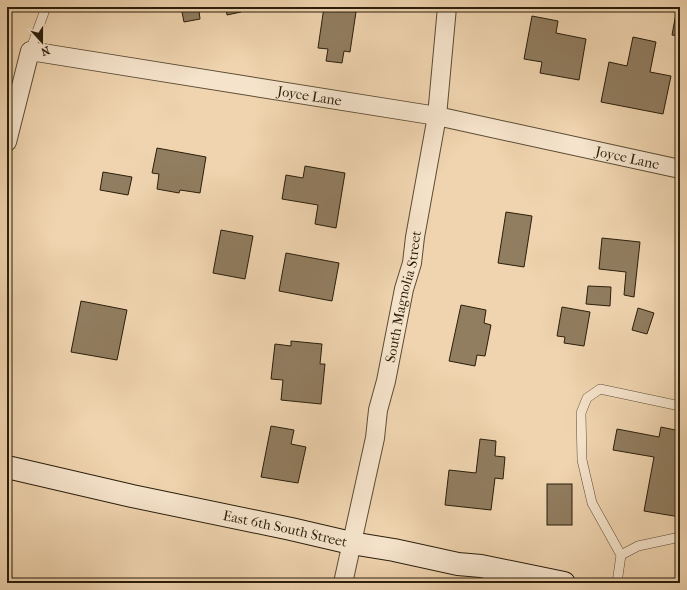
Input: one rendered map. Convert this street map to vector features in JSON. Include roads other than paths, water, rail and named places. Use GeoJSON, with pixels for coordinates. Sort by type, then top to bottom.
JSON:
{"type":"FeatureCollection","features":[{"type":"Feature","properties":{"kind":"street","name":"South Magnolia Street"},"geometry":{"type":"LineString","coordinates":[[343,583],[404,289],[412,263],[415,238],[437,116],[447,7]]}},
{"type":"Feature","properties":{"kind":"street","name":"Joyce Lane"},"geometry":{"type":"LineString","coordinates":[[30,51],[437,116],[680,169]]}},
{"type":"Feature","properties":{"kind":"street"},"geometry":{"type":"LineString","coordinates":[[7,142],[30,51]]}},
{"type":"Feature","properties":{"kind":"street","name":"East 6th South Street"},"geometry":{"type":"LineString","coordinates":[[7,467],[132,496],[163,501],[351,543],[394,550],[458,564],[482,566],[564,583]]}},
{"type":"Feature","properties":{"kind":"lane"},"geometry":{"type":"LineString","coordinates":[[30,51],[46,7]]}},
{"type":"Feature","properties":{"kind":"lane"},"geometry":{"type":"LineString","coordinates":[[617,583],[621,555],[592,504],[582,460],[581,413],[587,398],[600,389],[680,406]]}},
{"type":"Feature","properties":{"kind":"lane"},"geometry":{"type":"LineString","coordinates":[[621,555],[638,546],[680,537]]}}]}
